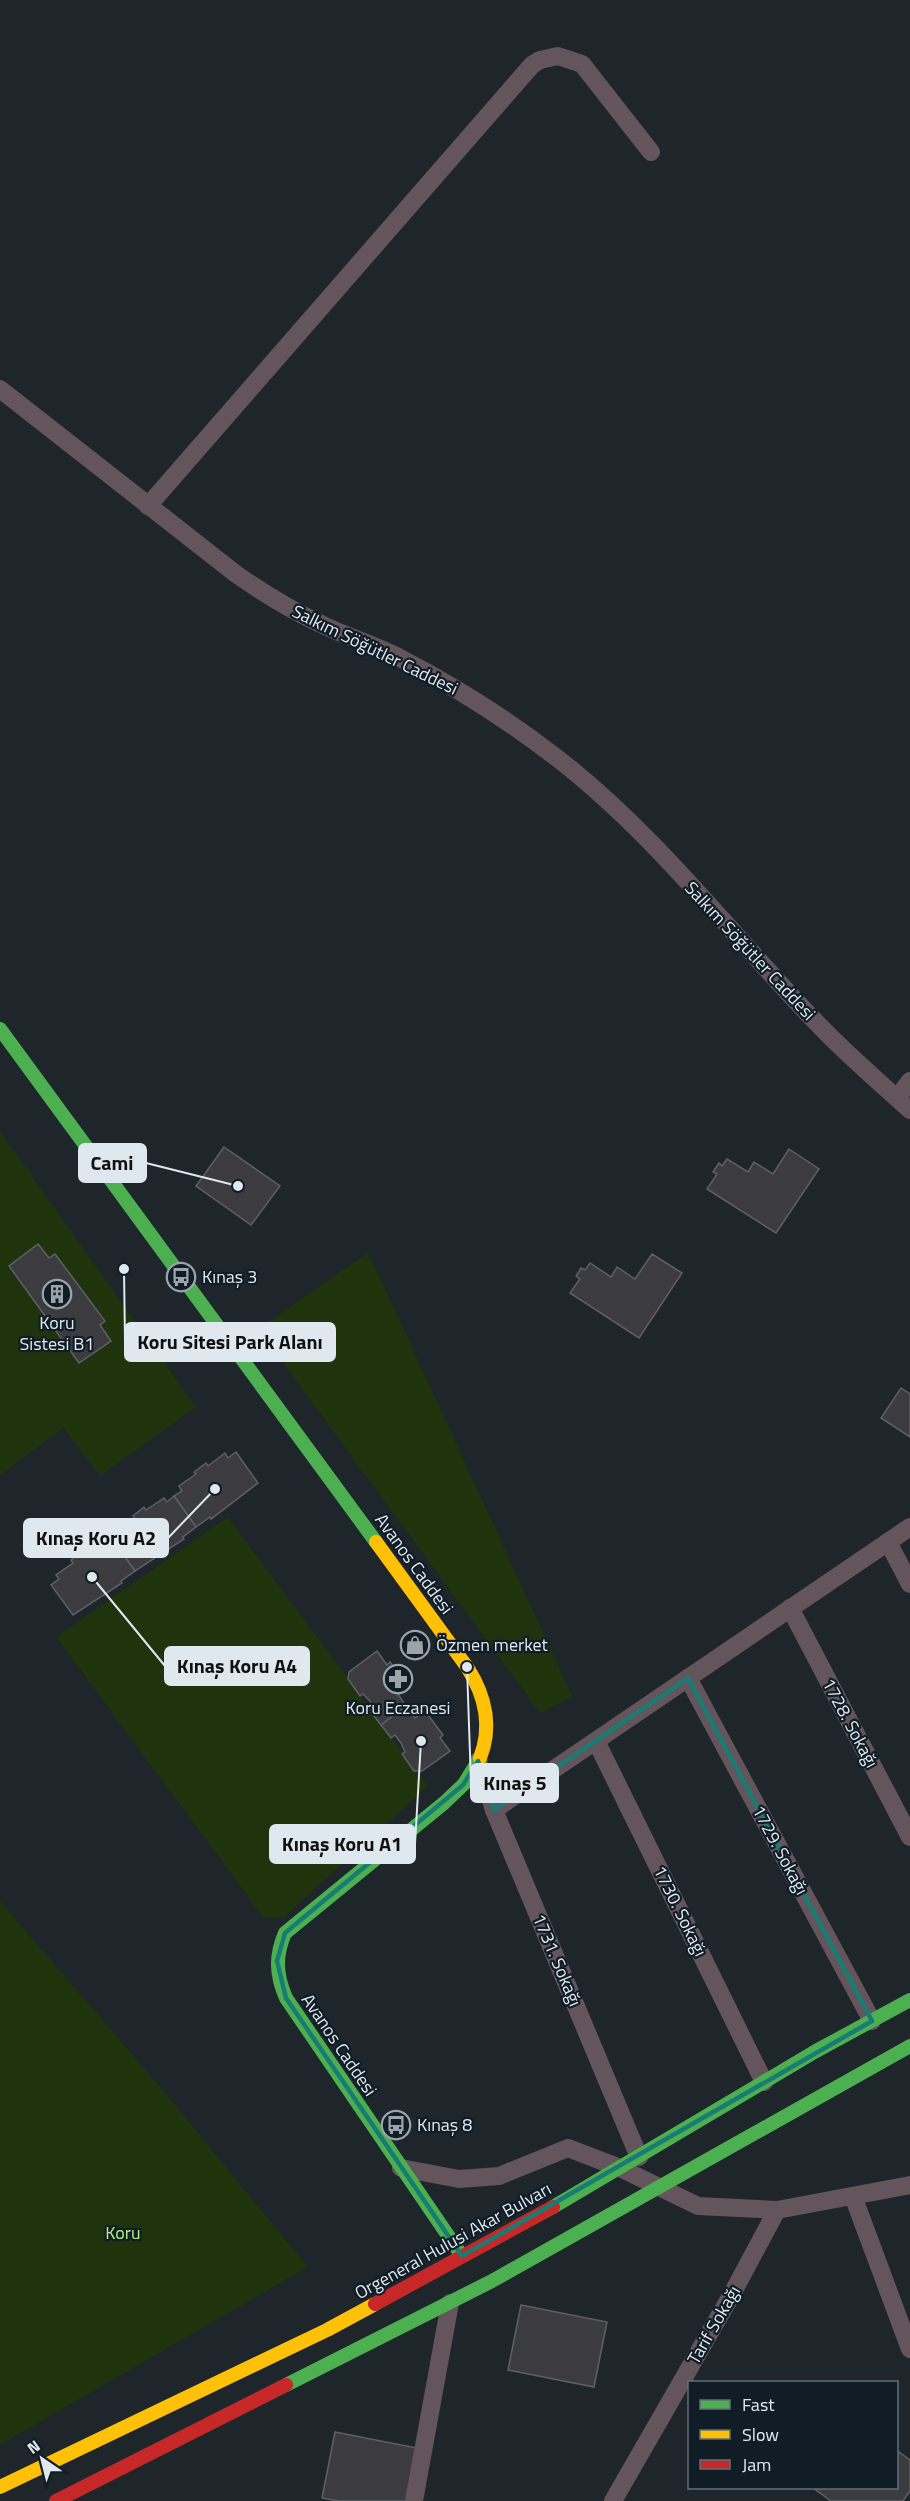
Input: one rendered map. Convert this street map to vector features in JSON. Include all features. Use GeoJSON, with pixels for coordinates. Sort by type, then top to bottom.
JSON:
{"type":"FeatureCollection","features":[{"type":"Feature","properties":{"kind":"main road","name":"Avanos Caddesi"},"geometry":{"type":"LineString","coordinates":[[0,1029],[475,1679],[484,1699],[487,1721],[485,1742],[478,1761],[463,1785],[285,1933],[278,1952],[277,1974],[286,1998],[462,2256]]}},
{"type":"Feature","properties":{"kind":"main road","name":"Orgeneral Hulusi Akar Bulvarı"},"geometry":{"type":"LineString","coordinates":[[0,2487],[327,2330],[620,2168],[764,2082],[910,2000]]}},
{"type":"Feature","properties":{"kind":"main road"},"geometry":{"type":"LineString","coordinates":[[56,2501],[450,2303],[910,2046]]}},
{"type":"Feature","properties":{"kind":"street"},"geometry":{"type":"LineString","coordinates":[[148,506],[532,65],[540,60],[558,56],[582,64],[651,152]]}},
{"type":"Feature","properties":{"kind":"street","name":"Salkım Söğütler Caddesi"},"geometry":{"type":"LineString","coordinates":[[0,389],[148,506],[264,593],[323,625],[361,640],[434,676],[500,716],[559,759],[646,838],[815,1022],[904,1104]]}},
{"type":"Feature","properties":{"kind":"street"},"geometry":{"type":"LineString","coordinates":[[904,1104],[910,1081]]}},
{"type":"Feature","properties":{"kind":"street"},"geometry":{"type":"LineString","coordinates":[[494,1810],[910,1527]]}},
{"type":"Feature","properties":{"kind":"street"},"geometry":{"type":"LineString","coordinates":[[888,1542],[910,1584]]}},
{"type":"Feature","properties":{"kind":"street","name":"1728. Sokağı"},"geometry":{"type":"LineString","coordinates":[[790,1608],[910,1837]]}},
{"type":"Feature","properties":{"kind":"street","name":"1729. Sokağı"},"geometry":{"type":"LineString","coordinates":[[688,1678],[872,2021]]}},
{"type":"Feature","properties":{"kind":"street","name":"1730. Sokağı"},"geometry":{"type":"LineString","coordinates":[[596,1741],[764,2082]]}},
{"type":"Feature","properties":{"kind":"street","name":"1731. Sokağı"},"geometry":{"type":"LineString","coordinates":[[478,1761],[494,1810],[639,2157]]}},
{"type":"Feature","properties":{"kind":"street"},"geometry":{"type":"LineString","coordinates":[[401,2168],[459,2179],[499,2176],[567,2148],[620,2168],[698,2206],[777,2210],[910,2185]]}},
{"type":"Feature","properties":{"kind":"street"},"geometry":{"type":"LineString","coordinates":[[853,2196],[910,2349]]}},
{"type":"Feature","properties":{"kind":"street","name":"Tarif Sokağı"},"geometry":{"type":"LineString","coordinates":[[613,2501],[732,2294],[777,2210]]}},
{"type":"Feature","properties":{"kind":"street"},"geometry":{"type":"LineString","coordinates":[[414,2501],[450,2303]]}},
{"type":"Feature","properties":{"kind":"highlighted area"},"geometry":{"type":"Polygon","coordinates":[[[688,1678],[872,2021],[462,2256],[286,1998],[277,1961],[285,1933],[463,1785],[478,1761],[494,1810],[688,1678]]]}},
{"type":"Feature","properties":{"kind":"green space"},"geometry":{"type":"Polygon","coordinates":[[[0,1131],[196,1407],[100,1476],[63,1428],[0,1475],[0,1131]]]}},
{"type":"Feature","properties":{"kind":"green space"},"geometry":{"type":"Polygon","coordinates":[[[366,1254],[371,1258],[573,1697],[540,1713],[258,1329],[366,1254]]]}},
{"type":"Feature","properties":{"kind":"green space"},"geometry":{"type":"Polygon","coordinates":[[[228,1517],[428,1786],[284,1917],[263,1917],[56,1637],[228,1517]]]}},
{"type":"Feature","properties":{"kind":"green space","name":"Koru"},"geometry":{"type":"Polygon","coordinates":[[[0,1901],[168,2096],[308,2267],[0,2445],[0,1901]]]}},
{"type":"Feature","properties":{"kind":"building"},"geometry":{"type":"Polygon","coordinates":[[[224,1147],[280,1186],[251,1225],[196,1186],[224,1147]]]}},
{"type":"Feature","properties":{"kind":"building"},"geometry":{"type":"Polygon","coordinates":[[[789,1149],[819,1169],[776,1233],[707,1189],[717,1174],[713,1172],[719,1163],[722,1166],[727,1159],[748,1172],[754,1162],[773,1174],[789,1149]]]}},
{"type":"Feature","properties":{"kind":"building","name":"Koru Sistesi B1"},"geometry":{"type":"Polygon","coordinates":[[[38,1244],[49,1258],[55,1254],[105,1321],[100,1325],[111,1341],[79,1363],[9,1266],[38,1244]]]}},
{"type":"Feature","properties":{"kind":"building"},"geometry":{"type":"Polygon","coordinates":[[[652,1254],[682,1273],[639,1338],[570,1293],[580,1279],[576,1276],[581,1268],[585,1270],[590,1263],[611,1277],[617,1267],[635,1279],[652,1254]]]}},
{"type":"Feature","properties":{"kind":"building"},"geometry":{"type":"Polygon","coordinates":[[[901,1388],[910,1394],[910,1437],[881,1418],[901,1388]]]}},
{"type":"Feature","properties":{"kind":"building"},"geometry":{"type":"Polygon","coordinates":[[[236,1452],[258,1483],[211,1519],[210,1517],[196,1527],[174,1496],[182,1491],[179,1486],[196,1474],[194,1472],[206,1463],[208,1466],[225,1453],[228,1458],[236,1452]]]}},
{"type":"Feature","properties":{"kind":"building"},"geometry":{"type":"Polygon","coordinates":[[[174,1496],[196,1527],[183,1537],[184,1539],[135,1571],[113,1540],[121,1535],[118,1531],[135,1519],[133,1516],[144,1507],[146,1510],[164,1498],[167,1502],[174,1496]]]}},
{"type":"Feature","properties":{"kind":"building"},"geometry":{"type":"Polygon","coordinates":[[[113,1540],[135,1571],[121,1581],[122,1583],[73,1615],[51,1585],[59,1579],[56,1575],[73,1563],[71,1560],[83,1552],[85,1554],[102,1542],[105,1546],[113,1540]]]}},
{"type":"Feature","properties":{"kind":"building"},"geometry":{"type":"Polygon","coordinates":[[[377,1651],[387,1665],[390,1662],[408,1687],[398,1694],[406,1706],[381,1725],[371,1712],[375,1708],[370,1701],[363,1694],[360,1696],[348,1679],[349,1672],[377,1651]]]}},
{"type":"Feature","properties":{"kind":"building"},"geometry":{"type":"Polygon","coordinates":[[[406,1706],[415,1718],[425,1711],[443,1735],[440,1738],[450,1751],[422,1771],[414,1771],[402,1754],[405,1752],[401,1743],[395,1735],[391,1738],[381,1725],[406,1706]]]}},
{"type":"Feature","properties":{"kind":"building"},"geometry":{"type":"Polygon","coordinates":[[[521,2305],[607,2322],[594,2387],[508,2370],[521,2305]]]}},
{"type":"Feature","properties":{"kind":"building"},"geometry":{"type":"Polygon","coordinates":[[[335,2432],[417,2448],[406,2501],[338,2501],[322,2498],[335,2432]]]}},
{"type":"Feature","properties":{"kind":"building"},"geometry":{"type":"Polygon","coordinates":[[[898,2451],[910,2460],[910,2491],[903,2501],[831,2501],[814,2489],[898,2489],[898,2451]]]}},
{"type":"Feature","properties":{"kind":"traffic: fast"},"geometry":{"type":"LineString","coordinates":[[0,1029],[376,1542]]}},
{"type":"Feature","properties":{"kind":"traffic: fast"},"geometry":{"type":"LineString","coordinates":[[462,2256],[286,1998],[280,1981],[278,1958],[285,1933],[444,1803],[464,1784],[480,1758]]}},
{"type":"Feature","properties":{"kind":"traffic: fast"},"geometry":{"type":"LineString","coordinates":[[553,2207],[816,2051],[910,2000]]}},
{"type":"Feature","properties":{"kind":"traffic: fast"},"geometry":{"type":"LineString","coordinates":[[286,2385],[492,2281],[910,2046]]}},
{"type":"Feature","properties":{"kind":"traffic: slow"},"geometry":{"type":"LineString","coordinates":[[376,1542],[467,1667],[478,1688],[486,1722],[486,1734],[480,1758]]}},
{"type":"Feature","properties":{"kind":"traffic: slow"},"geometry":{"type":"LineString","coordinates":[[0,2487],[327,2330],[375,2304]]}},
{"type":"Feature","properties":{"kind":"traffic: jam"},"geometry":{"type":"LineString","coordinates":[[375,2304],[553,2207]]}},
{"type":"Feature","properties":{"kind":"traffic: jam"},"geometry":{"type":"LineString","coordinates":[[56,2501],[286,2385]]}},
{"type":"Feature","properties":{"kind":"place","name":"Cami"},"geometry":{"type":"Point","coordinates":[238,1186]}},
{"type":"Feature","properties":{"kind":"place","name":"Koru Sitesi Park Alanı"},"geometry":{"type":"Point","coordinates":[124,1269]}},
{"type":"Feature","properties":{"kind":"place","name":"Kınaş 3"},"geometry":{"type":"Point","coordinates":[181,1277]}},
{"type":"Feature","properties":{"kind":"place","name":"Koru Sistesi B1"},"geometry":{"type":"Point","coordinates":[57,1294]}},
{"type":"Feature","properties":{"kind":"place","name":"Kınaş Koru A2"},"geometry":{"type":"Point","coordinates":[215,1489]}},
{"type":"Feature","properties":{"kind":"place","name":"Kınaş Koru A4"},"geometry":{"type":"Point","coordinates":[92,1577]}},
{"type":"Feature","properties":{"kind":"place","name":"Özmen merket"},"geometry":{"type":"Point","coordinates":[415,1645]}},
{"type":"Feature","properties":{"kind":"place","name":"Kınaş 5"},"geometry":{"type":"Point","coordinates":[467,1667]}},
{"type":"Feature","properties":{"kind":"place","name":"Koru Eczanesi"},"geometry":{"type":"Point","coordinates":[398,1679]}},
{"type":"Feature","properties":{"kind":"place","name":"Kınaş Koru A1"},"geometry":{"type":"Point","coordinates":[421,1741]}},
{"type":"Feature","properties":{"kind":"place","name":"Kınaş 8"},"geometry":{"type":"Point","coordinates":[396,2125]}}]}
